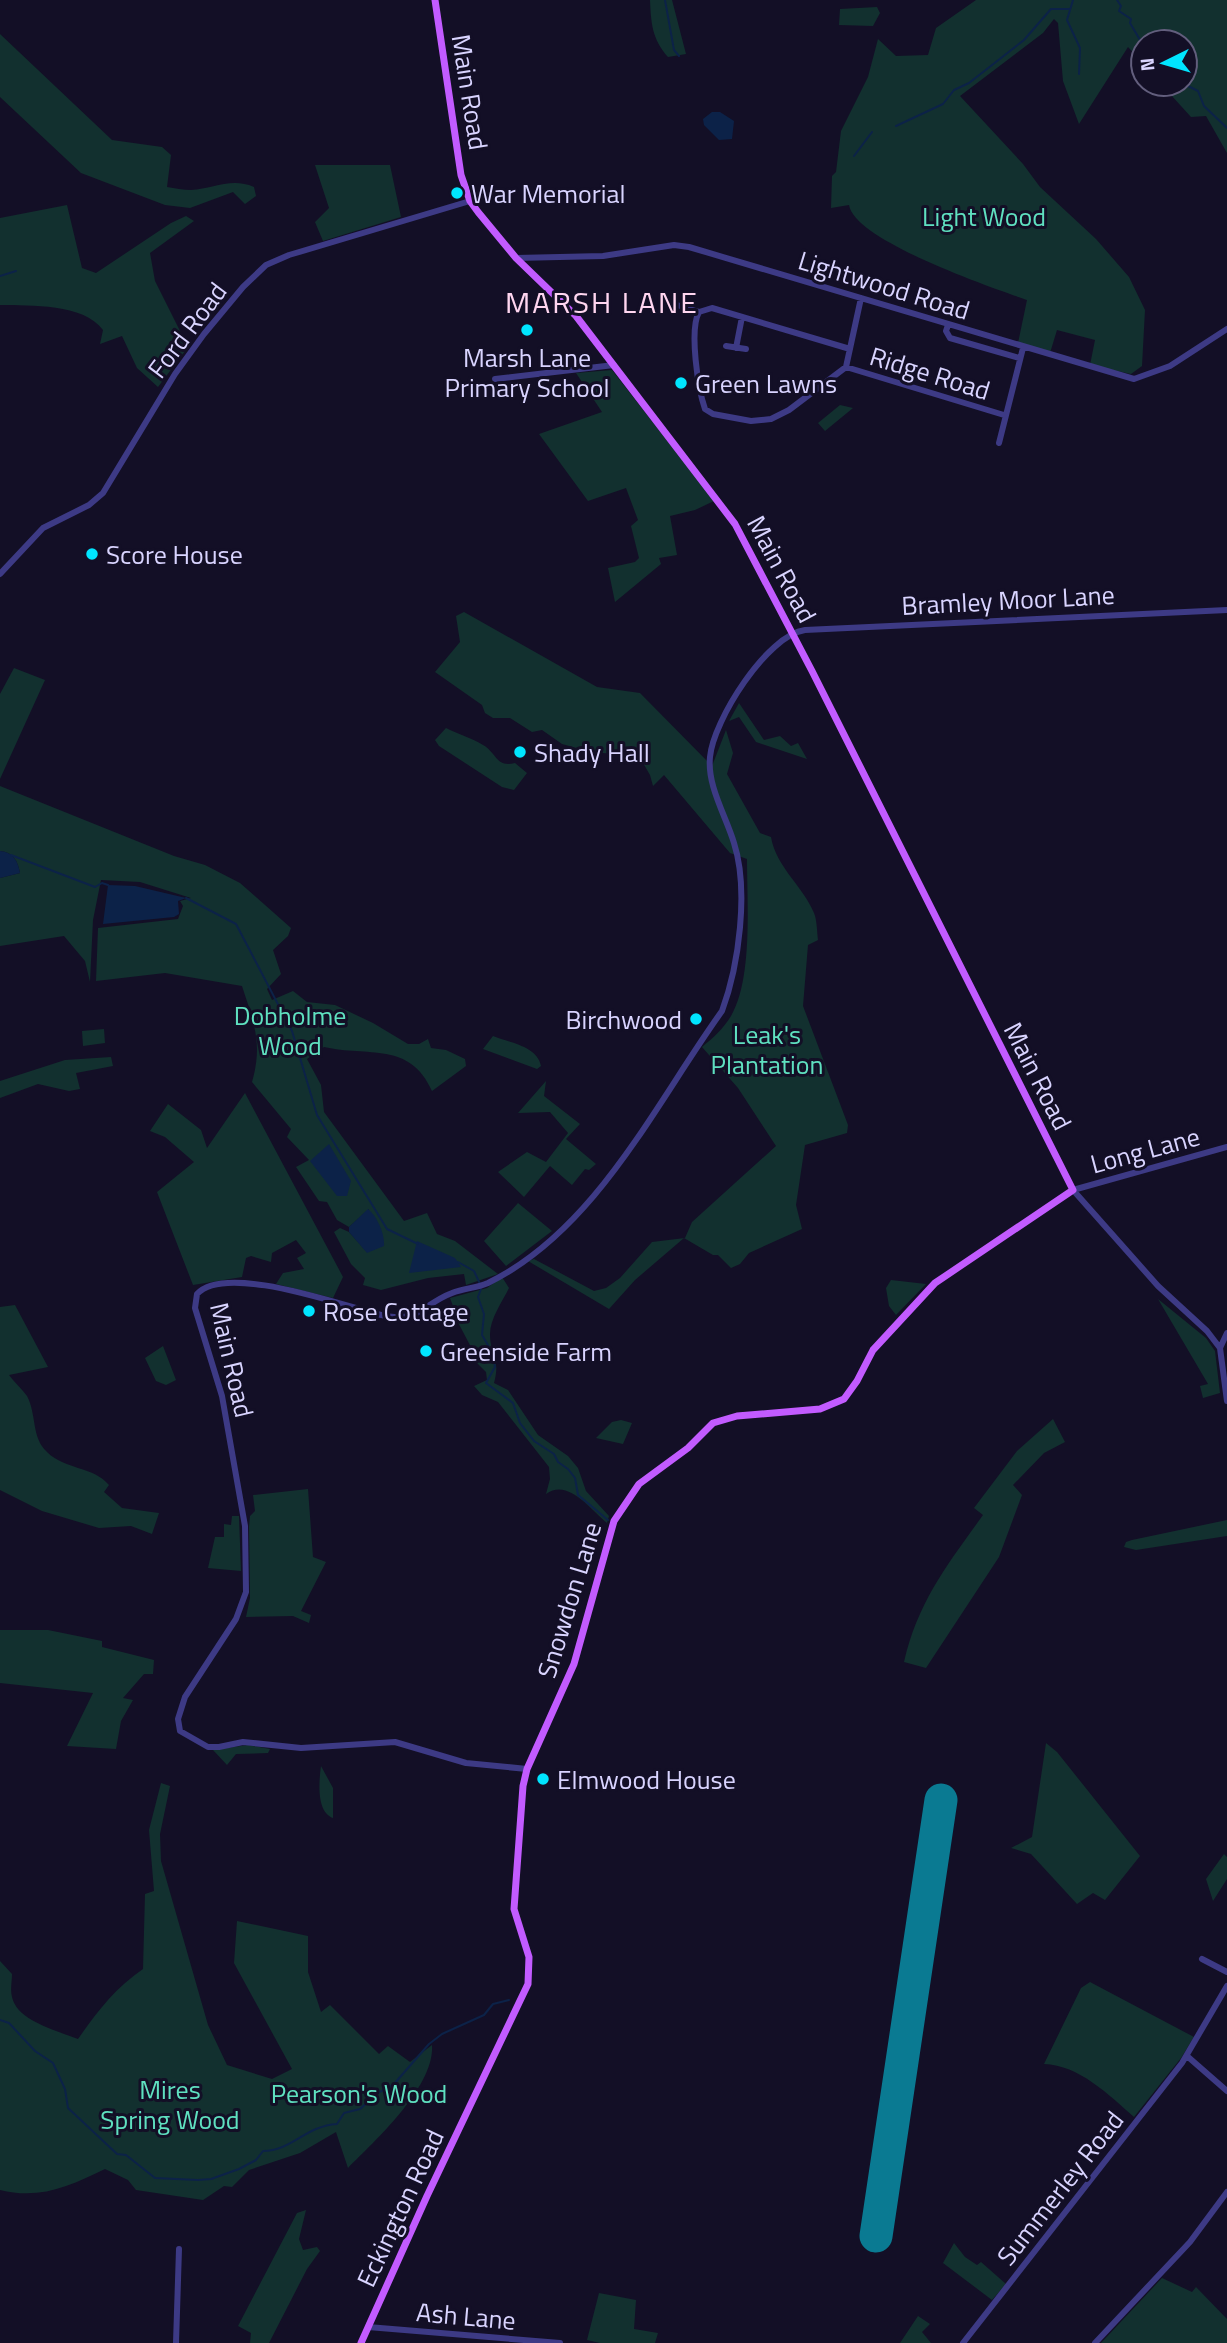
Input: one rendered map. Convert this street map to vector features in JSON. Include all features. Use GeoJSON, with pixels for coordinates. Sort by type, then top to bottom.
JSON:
{"type":"FeatureCollection","features":[{"type":"Feature","properties":{"kind":"main road","name":"Main Road"},"geometry":{"type":"LineString","coordinates":[[435,0],[461,175],[470,201],[516,258],[563,303],[724,507],[793,633],[1073,1189]]}},
{"type":"Feature","properties":{"kind":"main road","name":"Snowdon Lane"},"geometry":{"type":"LineString","coordinates":[[527,1769],[574,1664],[614,1521],[639,1484],[688,1448],[713,1423],[737,1416],[820,1409],[844,1399],[873,1350],[935,1283],[1073,1189]]}},
{"type":"Feature","properties":{"kind":"main road","name":"Eckington Road"},"geometry":{"type":"LineString","coordinates":[[362,2343],[528,1984],[529,1957],[514,1909],[519,1815],[527,1769]]}},
{"type":"Feature","properties":{"kind":"street","name":"Ford Road"},"geometry":{"type":"LineString","coordinates":[[0,574],[43,528],[89,505],[103,493],[183,362],[243,287],[266,265],[289,255],[470,201]]}},
{"type":"Feature","properties":{"kind":"street","name":"Lightwood Road"},"geometry":{"type":"LineString","coordinates":[[516,258],[627,254],[681,245],[1134,379],[1170,366],[1227,329]]}},
{"type":"Feature","properties":{"kind":"street"},"geometry":{"type":"LineString","coordinates":[[699,312],[695,325],[696,360],[704,405],[708,412],[757,421],[778,417],[846,368],[861,298]]}},
{"type":"Feature","properties":{"kind":"street"},"geometry":{"type":"LineString","coordinates":[[674,304],[683,303],[699,312],[712,308],[850,349]]}},
{"type":"Feature","properties":{"kind":"street"},"geometry":{"type":"LineString","coordinates":[[736,348],[742,317]]}},
{"type":"Feature","properties":{"kind":"street"},"geometry":{"type":"LineString","coordinates":[[948,325],[946,331],[950,338],[1020,358]]}},
{"type":"Feature","properties":{"kind":"street"},"geometry":{"type":"LineString","coordinates":[[726,346],[746,349]]}},
{"type":"Feature","properties":{"kind":"street"},"geometry":{"type":"LineString","coordinates":[[999,443],[1023,348]]}},
{"type":"Feature","properties":{"kind":"street"},"geometry":{"type":"LineString","coordinates":[[495,379],[614,365]]}},
{"type":"Feature","properties":{"kind":"street","name":"Ridge Road"},"geometry":{"type":"LineString","coordinates":[[846,368],[1004,415]]}},
{"type":"Feature","properties":{"kind":"street","name":"Bramley Moor Lane"},"geometry":{"type":"LineString","coordinates":[[793,633],[805,630],[1227,610]]}},
{"type":"Feature","properties":{"kind":"street","name":"Main Road"},"geometry":{"type":"LineString","coordinates":[[527,1769],[466,1763],[395,1742],[301,1748],[243,1742],[208,1747],[180,1731],[178,1719],[189,1690],[236,1619],[246,1592],[245,1526],[222,1396],[195,1308],[197,1294],[206,1287],[242,1282],[385,1317],[407,1319],[447,1295],[481,1285],[552,1239],[591,1200],[722,1010],[732,984],[741,888],[739,862],[712,780],[709,759],[721,721],[740,688],[762,662],[793,633]]}},
{"type":"Feature","properties":{"kind":"street","name":"Long Lane"},"geometry":{"type":"LineString","coordinates":[[1073,1189],[1227,1147]]}},
{"type":"Feature","properties":{"kind":"street"},"geometry":{"type":"LineString","coordinates":[[1073,1189],[1157,1286],[1206,1331],[1220,1348],[1227,1401]]}},
{"type":"Feature","properties":{"kind":"street"},"geometry":{"type":"LineString","coordinates":[[1220,1348],[1227,1333]]}},
{"type":"Feature","properties":{"kind":"street"},"geometry":{"type":"LineString","coordinates":[[1202,1959],[1227,1972]]}},
{"type":"Feature","properties":{"kind":"street","name":"Summerley Road"},"geometry":{"type":"LineString","coordinates":[[963,2343],[1187,2056],[1227,1987]]}},
{"type":"Feature","properties":{"kind":"street"},"geometry":{"type":"LineString","coordinates":[[1187,2056],[1227,2091]]}},
{"type":"Feature","properties":{"kind":"street"},"geometry":{"type":"LineString","coordinates":[[1095,2343],[1176,2258],[1227,2192]]}},
{"type":"Feature","properties":{"kind":"street"},"geometry":{"type":"LineString","coordinates":[[176,2343],[179,2249]]}},
{"type":"Feature","properties":{"kind":"street","name":"Ash Lane"},"geometry":{"type":"LineString","coordinates":[[368,2327],[560,2343]]}},
{"type":"Feature","properties":{"kind":"green space"},"geometry":{"type":"Polygon","coordinates":[[[650,0],[672,0],[686,54],[668,57],[659,44],[653,30],[650,0]]]}},
{"type":"Feature","properties":{"kind":"green space","name":"Light Wood"},"geometry":{"type":"Polygon","coordinates":[[[976,0],[1227,0],[1227,153],[1206,116],[1191,117],[1174,98],[1199,98],[1199,28],[1129,28],[1129,48],[1079,124],[1063,81],[1058,23],[1054,19],[1043,33],[960,96],[1023,164],[1040,187],[1096,239],[1129,277],[1145,310],[1142,366],[1131,374],[1090,365],[1095,340],[1057,330],[1050,353],[1018,343],[1027,300],[957,274],[899,248],[857,219],[849,205],[831,208],[832,176],[836,172],[841,131],[868,77],[878,39],[896,56],[928,55],[936,28],[976,0]]]}},
{"type":"Feature","properties":{"kind":"green space"},"geometry":{"type":"Polygon","coordinates":[[[877,7],[880,13],[873,26],[839,25],[840,9],[877,7]]]}},
{"type":"Feature","properties":{"kind":"green space"},"geometry":{"type":"Polygon","coordinates":[[[0,34],[112,140],[162,147],[171,155],[167,187],[191,190],[238,183],[254,187],[256,196],[245,204],[233,192],[190,208],[165,205],[81,173],[0,97],[0,34]]]}},
{"type":"Feature","properties":{"kind":"green space"},"geometry":{"type":"Polygon","coordinates":[[[315,165],[390,165],[401,217],[323,241],[315,222],[329,208],[315,165]]]}},
{"type":"Feature","properties":{"kind":"green space"},"geometry":{"type":"Polygon","coordinates":[[[67,205],[82,268],[96,273],[171,223],[186,216],[194,221],[150,253],[155,281],[188,347],[158,387],[137,368],[122,336],[100,344],[103,330],[83,315],[70,310],[41,306],[0,305],[0,218],[67,205]]]}},
{"type":"Feature","properties":{"kind":"green space"},"geometry":{"type":"Polygon","coordinates":[[[612,370],[714,501],[695,510],[670,516],[677,555],[659,558],[661,564],[615,602],[608,568],[635,562],[639,558],[631,526],[638,520],[626,488],[588,501],[539,434],[602,412],[576,373],[612,370]]]}},
{"type":"Feature","properties":{"kind":"green space"},"geometry":{"type":"Polygon","coordinates":[[[840,405],[853,408],[825,431],[818,423],[840,405]]]}},
{"type":"Feature","properties":{"kind":"green space","name":"Leak's Plantation"},"geometry":{"type":"Polygon","coordinates":[[[464,612],[597,687],[640,693],[712,766],[726,730],[733,753],[727,774],[760,833],[771,837],[778,858],[814,913],[818,940],[808,945],[803,1006],[848,1125],[847,1133],[805,1145],[796,1205],[802,1229],[749,1253],[740,1264],[731,1268],[718,1255],[713,1255],[684,1238],[692,1222],[776,1146],[738,1088],[702,1047],[718,1033],[731,1016],[743,981],[748,918],[747,859],[730,853],[664,775],[653,786],[639,756],[591,752],[562,744],[542,730],[532,732],[510,718],[493,718],[485,713],[482,705],[435,672],[460,642],[456,616],[464,612]]]}},
{"type":"Feature","properties":{"kind":"green space"},"geometry":{"type":"Polygon","coordinates":[[[14,668],[45,680],[0,779],[0,694],[14,668]]]}},
{"type":"Feature","properties":{"kind":"green space"},"geometry":{"type":"Polygon","coordinates":[[[739,703],[764,740],[780,736],[791,746],[798,743],[807,759],[756,742],[739,717],[729,721],[739,703]]]}},
{"type":"Feature","properties":{"kind":"green space"},"geometry":{"type":"Polygon","coordinates":[[[446,728],[488,748],[500,762],[515,763],[527,773],[514,790],[502,787],[439,746],[435,740],[446,728]]]}},
{"type":"Feature","properties":{"kind":"green space","name":"Dobholme Wood"},"geometry":{"type":"Polygon","coordinates":[[[0,786],[174,856],[205,865],[240,883],[291,928],[288,936],[273,950],[281,974],[267,989],[272,1000],[293,991],[307,1002],[335,1005],[408,1044],[419,1044],[428,1039],[431,1048],[446,1050],[465,1059],[466,1066],[432,1091],[423,1075],[412,1064],[386,1054],[324,1047],[307,1059],[321,1085],[324,1112],[404,1221],[427,1213],[437,1234],[455,1241],[498,1274],[466,1285],[464,1274],[428,1278],[381,1290],[363,1285],[365,1278],[351,1264],[334,1232],[340,1228],[349,1232],[367,1252],[369,1209],[349,1227],[337,1220],[327,1202],[319,1201],[296,1167],[309,1160],[287,1137],[291,1129],[252,1082],[257,1056],[256,1034],[242,986],[165,973],[96,981],[98,928],[178,919],[183,906],[180,901],[191,898],[140,882],[101,880],[93,920],[90,982],[85,961],[64,936],[0,946],[0,878],[20,873],[14,858],[0,851],[0,786]]]}},
{"type":"Feature","properties":{"kind":"green space"},"geometry":{"type":"Polygon","coordinates":[[[104,1029],[105,1043],[83,1046],[82,1031],[104,1029]]]}},
{"type":"Feature","properties":{"kind":"green space"},"geometry":{"type":"Polygon","coordinates":[[[493,1036],[529,1050],[541,1066],[537,1069],[483,1049],[493,1036]]]}},
{"type":"Feature","properties":{"kind":"green space"},"geometry":{"type":"Polygon","coordinates":[[[111,1057],[113,1066],[76,1073],[80,1089],[69,1091],[38,1084],[0,1098],[0,1081],[65,1060],[111,1057]]]}},
{"type":"Feature","properties":{"kind":"green space"},"geometry":{"type":"Polygon","coordinates":[[[546,1081],[544,1096],[580,1124],[566,1139],[596,1164],[589,1170],[585,1169],[572,1185],[550,1166],[524,1197],[498,1172],[527,1152],[546,1162],[568,1133],[550,1112],[518,1113],[546,1081]]]}},
{"type":"Feature","properties":{"kind":"green space"},"geometry":{"type":"Polygon","coordinates":[[[245,1093],[343,1277],[333,1298],[276,1284],[283,1273],[304,1269],[297,1258],[306,1253],[296,1240],[272,1253],[271,1262],[251,1256],[246,1258],[242,1277],[193,1285],[157,1192],[194,1162],[165,1137],[150,1131],[168,1104],[201,1130],[207,1148],[245,1093]]]}},
{"type":"Feature","properties":{"kind":"green space"},"geometry":{"type":"Polygon","coordinates":[[[518,1203],[552,1231],[506,1266],[484,1241],[518,1203]]]}},
{"type":"Feature","properties":{"kind":"green space"},"geometry":{"type":"Polygon","coordinates":[[[684,1238],[635,1280],[609,1309],[528,1261],[534,1259],[594,1291],[606,1288],[620,1278],[652,1242],[684,1238]]]}},
{"type":"Feature","properties":{"kind":"green space"},"geometry":{"type":"Polygon","coordinates":[[[502,1277],[509,1288],[491,1328],[490,1341],[496,1362],[494,1383],[508,1390],[538,1435],[568,1456],[578,1468],[586,1491],[609,1516],[607,1523],[570,1492],[554,1490],[546,1494],[550,1479],[549,1467],[498,1402],[482,1395],[474,1386],[487,1380],[486,1372],[473,1359],[473,1351],[451,1309],[453,1306],[450,1298],[487,1288],[502,1277]]]}},
{"type":"Feature","properties":{"kind":"green space"},"geometry":{"type":"Polygon","coordinates":[[[891,1280],[926,1284],[896,1315],[889,1306],[886,1288],[891,1280]]]}},
{"type":"Feature","properties":{"kind":"green space"},"geometry":{"type":"Polygon","coordinates":[[[1158,1299],[1206,1338],[1215,1351],[1220,1393],[1203,1398],[1200,1386],[1208,1384],[1158,1299]]]}},
{"type":"Feature","properties":{"kind":"green space"},"geometry":{"type":"Polygon","coordinates":[[[15,1305],[48,1367],[9,1375],[27,1396],[42,1446],[54,1458],[102,1479],[109,1485],[104,1492],[122,1508],[159,1513],[152,1534],[131,1526],[99,1528],[42,1511],[0,1490],[0,1307],[15,1305]]]}},
{"type":"Feature","properties":{"kind":"green space"},"geometry":{"type":"Polygon","coordinates":[[[163,1346],[176,1380],[166,1385],[156,1381],[145,1358],[163,1346]]]}},
{"type":"Feature","properties":{"kind":"green space"},"geometry":{"type":"Polygon","coordinates":[[[1053,1419],[1065,1442],[1044,1453],[1013,1485],[1022,1495],[999,1557],[926,1668],[904,1662],[917,1620],[926,1602],[946,1567],[983,1515],[974,1508],[1017,1451],[1053,1419]]]}},
{"type":"Feature","properties":{"kind":"green space"},"geometry":{"type":"Polygon","coordinates":[[[621,1420],[632,1423],[623,1444],[596,1438],[612,1422],[621,1420]]]}},
{"type":"Feature","properties":{"kind":"green space"},"geometry":{"type":"Polygon","coordinates":[[[308,1489],[313,1557],[326,1562],[301,1611],[311,1615],[309,1623],[293,1616],[246,1617],[250,1598],[249,1527],[250,1516],[255,1511],[253,1495],[308,1489]]]}},
{"type":"Feature","properties":{"kind":"green space"},"geometry":{"type":"Polygon","coordinates":[[[232,1516],[239,1516],[241,1571],[208,1568],[215,1537],[224,1537],[224,1524],[231,1525],[232,1516]]]}},
{"type":"Feature","properties":{"kind":"green space"},"geometry":{"type":"Polygon","coordinates":[[[1227,1520],[1227,1536],[1136,1550],[1124,1547],[1126,1542],[1132,1540],[1227,1520]]]}},
{"type":"Feature","properties":{"kind":"green space"},"geometry":{"type":"Polygon","coordinates":[[[0,1630],[48,1630],[102,1641],[102,1647],[154,1660],[153,1674],[144,1674],[123,1698],[133,1700],[121,1721],[116,1749],[67,1746],[93,1693],[0,1683],[0,1630]]]}},
{"type":"Feature","properties":{"kind":"green space"},"geometry":{"type":"Polygon","coordinates":[[[1046,1743],[1057,1752],[1140,1856],[1105,1900],[1093,1893],[1077,1904],[1031,1854],[1011,1848],[1032,1837],[1046,1743]]]}},
{"type":"Feature","properties":{"kind":"green space"},"geometry":{"type":"Polygon","coordinates":[[[248,1745],[270,1749],[268,1753],[236,1754],[227,1765],[213,1750],[248,1745]]]}},
{"type":"Feature","properties":{"kind":"green space"},"geometry":{"type":"Polygon","coordinates":[[[321,1766],[333,1788],[333,1818],[321,1803],[321,1766]]]}},
{"type":"Feature","properties":{"kind":"green space"},"geometry":{"type":"Polygon","coordinates":[[[161,1783],[170,1786],[160,1834],[161,1861],[208,2025],[227,2065],[272,2079],[292,2069],[234,1963],[237,1921],[308,1936],[308,1972],[321,2012],[330,2005],[379,2054],[388,2046],[410,2062],[432,2045],[424,2078],[402,2111],[348,2168],[336,2132],[300,2153],[249,2170],[232,2187],[224,2186],[203,2200],[136,2190],[128,2180],[105,2169],[54,2190],[15,2193],[0,2190],[0,1961],[12,1974],[12,1997],[22,2013],[39,2024],[78,2039],[107,2001],[143,1969],[145,1894],[154,1891],[149,1830],[161,1783]]]}},
{"type":"Feature","properties":{"kind":"green space"},"geometry":{"type":"Polygon","coordinates":[[[1224,1854],[1227,1857],[1227,1879],[1213,1901],[1206,1879],[1224,1854]]]}},
{"type":"Feature","properties":{"kind":"green space"},"geometry":{"type":"Polygon","coordinates":[[[1090,1982],[1194,2037],[1181,2058],[1134,2117],[1081,2075],[1044,2064],[1081,1988],[1090,1982]]]}},
{"type":"Feature","properties":{"kind":"green space"},"geometry":{"type":"Polygon","coordinates":[[[306,2210],[299,2239],[303,2250],[317,2247],[320,2251],[307,2269],[269,2343],[250,2343],[251,2333],[238,2326],[297,2213],[306,2210]]]}},
{"type":"Feature","properties":{"kind":"green space"},"geometry":{"type":"Polygon","coordinates":[[[954,2243],[965,2257],[977,2265],[981,2262],[1006,2284],[992,2300],[943,2263],[954,2243]]]}},
{"type":"Feature","properties":{"kind":"green space"},"geometry":{"type":"Polygon","coordinates":[[[1162,2278],[1192,2292],[1196,2287],[1227,2319],[1227,2343],[1101,2343],[1162,2278]]]}},
{"type":"Feature","properties":{"kind":"green space"},"geometry":{"type":"Polygon","coordinates":[[[599,2293],[636,2300],[634,2329],[658,2333],[655,2343],[600,2343],[587,2340],[599,2293]]]}},
{"type":"Feature","properties":{"kind":"green space"},"geometry":{"type":"Polygon","coordinates":[[[918,2316],[930,2324],[922,2332],[931,2343],[900,2343],[918,2316]]]}},
{"type":"Feature","properties":{"kind":"water"},"geometry":{"type":"Polygon","coordinates":[[[712,112],[720,112],[734,121],[732,139],[719,140],[704,125],[703,119],[712,112]]]}},
{"type":"Feature","properties":{"kind":"water"},"geometry":{"type":"Polygon","coordinates":[[[0,851],[14,858],[20,873],[0,878],[0,851]]]}},
{"type":"Feature","properties":{"kind":"water"},"geometry":{"type":"Polygon","coordinates":[[[108,885],[135,886],[186,898],[178,901],[179,914],[174,917],[103,924],[108,885]]]}},
{"type":"Feature","properties":{"kind":"water"},"geometry":{"type":"Polygon","coordinates":[[[329,1144],[351,1181],[347,1196],[337,1196],[310,1161],[329,1144]]]}},
{"type":"Feature","properties":{"kind":"water"},"geometry":{"type":"Polygon","coordinates":[[[368,1209],[380,1226],[384,1246],[367,1253],[349,1232],[349,1227],[368,1209]]]}},
{"type":"Feature","properties":{"kind":"water"},"geometry":{"type":"Polygon","coordinates":[[[417,1241],[455,1258],[461,1267],[409,1273],[417,1241]]]}},
{"type":"Feature","properties":{"kind":"waterway"},"geometry":{"type":"LineString","coordinates":[[665,0],[674,50],[679,56]]}},
{"type":"Feature","properties":{"kind":"waterway"},"geometry":{"type":"LineString","coordinates":[[1073,0],[1067,20],[1080,48],[1079,74]]}},
{"type":"Feature","properties":{"kind":"waterway"},"geometry":{"type":"LineString","coordinates":[[1117,0],[1121,6],[1119,11],[1131,19],[1133,28]]}},
{"type":"Feature","properties":{"kind":"waterway"},"geometry":{"type":"LineString","coordinates":[[896,126],[943,104],[954,90],[969,83],[1024,40],[1051,9],[1070,9]]}},
{"type":"Feature","properties":{"kind":"waterway"},"geometry":{"type":"LineString","coordinates":[[1199,94],[1204,106],[1227,128]]}},
{"type":"Feature","properties":{"kind":"waterway"},"geometry":{"type":"LineString","coordinates":[[854,156],[872,132]]}},
{"type":"Feature","properties":{"kind":"waterway"},"geometry":{"type":"LineString","coordinates":[[0,276],[16,271]]}},
{"type":"Feature","properties":{"kind":"waterway"},"geometry":{"type":"LineString","coordinates":[[11,855],[95,887],[102,883],[108,885]]}},
{"type":"Feature","properties":{"kind":"waterway"},"geometry":{"type":"LineString","coordinates":[[186,898],[236,924],[292,1031],[317,1115],[387,1229],[418,1244]]}},
{"type":"Feature","properties":{"kind":"waterway"},"geometry":{"type":"LineString","coordinates":[[458,1262],[474,1271],[480,1284]]}},
{"type":"Feature","properties":{"kind":"waterway"},"geometry":{"type":"LineString","coordinates":[[481,1289],[478,1297],[484,1314],[482,1335],[492,1352],[495,1367],[486,1383],[513,1403],[520,1423],[534,1441],[554,1454],[558,1462],[575,1478],[578,1495],[608,1520]]}},
{"type":"Feature","properties":{"kind":"waterway"},"geometry":{"type":"LineString","coordinates":[[0,2020],[9,2023],[35,2051],[53,2063],[65,2089],[68,2108],[117,2154],[126,2155],[155,2178],[198,2180],[211,2179],[239,2169],[256,2160],[263,2151],[282,2147],[316,2129],[337,2124],[344,2113],[360,2109],[378,2093],[394,2084],[429,2044],[442,2034],[484,2015],[493,2004],[509,2000]]}},
{"type":"Feature","properties":{"kind":"runway"},"geometry":{"type":"LineString","coordinates":[[876,2236],[941,1800]]}},
{"type":"Feature","properties":{"kind":"place","name":"War Memorial"},"geometry":{"type":"Point","coordinates":[457,193]}},
{"type":"Feature","properties":{"kind":"place","name":"Marsh Lane Primary School"},"geometry":{"type":"Point","coordinates":[527,330]}},
{"type":"Feature","properties":{"kind":"place","name":"Green Lawns"},"geometry":{"type":"Point","coordinates":[681,383]}},
{"type":"Feature","properties":{"kind":"place","name":"Score House"},"geometry":{"type":"Point","coordinates":[92,554]}},
{"type":"Feature","properties":{"kind":"place","name":"Shady Hall"},"geometry":{"type":"Point","coordinates":[520,752]}},
{"type":"Feature","properties":{"kind":"place","name":"Birchwood"},"geometry":{"type":"Point","coordinates":[696,1019]}},
{"type":"Feature","properties":{"kind":"place","name":"Rose Cottage"},"geometry":{"type":"Point","coordinates":[309,1311]}},
{"type":"Feature","properties":{"kind":"place","name":"Greenside Farm"},"geometry":{"type":"Point","coordinates":[426,1351]}},
{"type":"Feature","properties":{"kind":"place","name":"Elmwood House"},"geometry":{"type":"Point","coordinates":[543,1779]}},
{"type":"Feature","properties":{"kind":"district","name":"MARSH LANE"},"geometry":{"type":"Point","coordinates":[602,302]}},
{"type":"Feature","properties":{"kind":"park label","name":"Pearson's Wood"},"geometry":{"type":"Point","coordinates":[359,2093]}},
{"type":"Feature","properties":{"kind":"park label","name":"Mires Spring Wood"},"geometry":{"type":"Point","coordinates":[170,2104]}}]}
